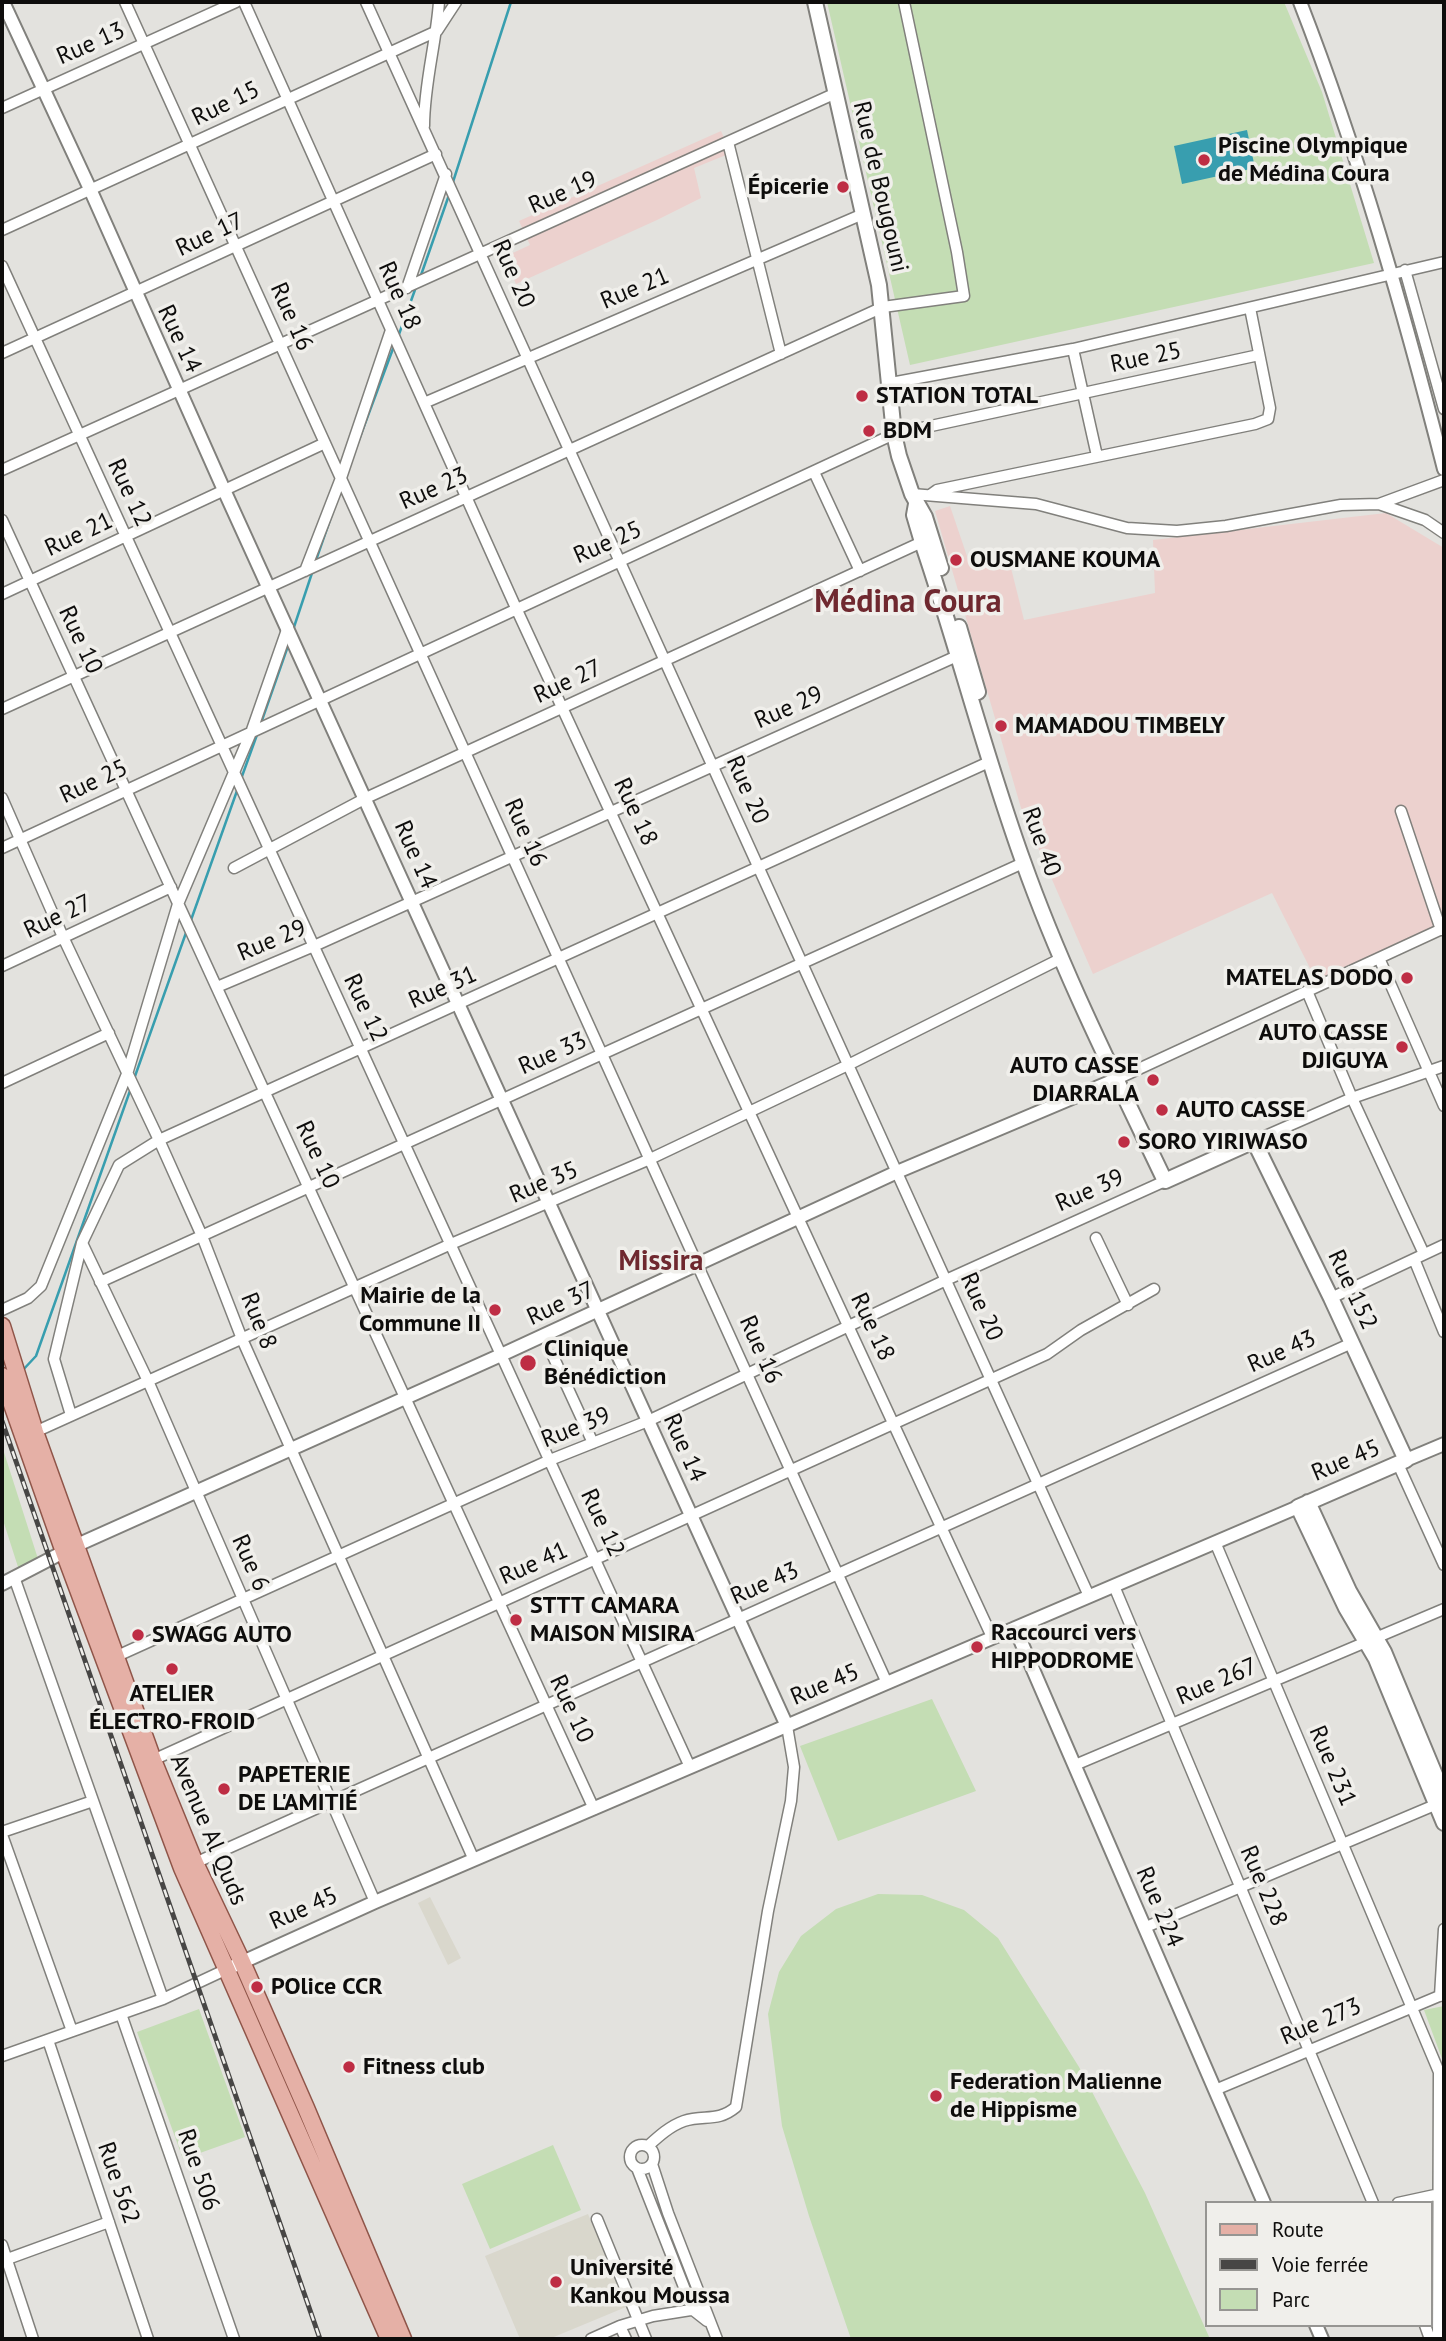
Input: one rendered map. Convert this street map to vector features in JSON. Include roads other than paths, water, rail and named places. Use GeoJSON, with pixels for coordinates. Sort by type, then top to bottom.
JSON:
{"type":"FeatureCollection","features":[{"type":"Feature","properties":{"kind":"main road","name":"Rue de Bougouni"},"geometry":{"type":"LineString","coordinates":[[814,2],[883,307],[891,383]]}},
{"type":"Feature","properties":{"kind":"main road","name":"Rue 40"},"geometry":{"type":"LineString","coordinates":[[891,383],[894,434],[914,499],[922,542],[989,762],[1023,863],[1062,958],[1169,1179]]}},
{"type":"Feature","properties":{"kind":"main road","name":"Rue 40"},"geometry":{"type":"LineString","coordinates":[[914,499],[926,517],[998,758],[1031,858],[1121,1077]]}},
{"type":"Feature","properties":{"kind":"main road"},"geometry":{"type":"LineString","coordinates":[[1169,1179],[1254,1141]]}},
{"type":"Feature","properties":{"kind":"main road","name":"Rue 152"},"geometry":{"type":"LineString","coordinates":[[1254,1141],[1352,1343],[1402,1462]]}},
{"type":"Feature","properties":{"kind":"main road","name":"Avenue Al Quds"},"geometry":{"type":"LineString","coordinates":[[2,1326],[10,1378],[145,1773],[225,1970],[389,2339]]}},
{"type":"Feature","properties":{"kind":"main road","name":"Avenue Al Quds"},"geometry":{"type":"LineString","coordinates":[[10,1378],[35,1432],[69,1549],[116,1657],[153,1760],[195,1863],[242,1962],[403,2339]]}},
{"type":"Feature","properties":{"kind":"main road","name":"Rue 45"},"geometry":{"type":"LineString","coordinates":[[1303,1504],[1402,1462]]}},
{"type":"Feature","properties":{"kind":"main road"},"geometry":{"type":"LineString","coordinates":[[1303,1504],[1346,1608],[1371,1639],[1377,1659],[1442,1800],[1444,1823]]}},
{"type":"Feature","properties":{"kind":"street","name":"Rue 14"},"geometry":{"type":"LineString","coordinates":[[3,2],[787,1726]]}},
{"type":"Feature","properties":{"kind":"street","name":"Rue 16"},"geometry":{"type":"LineString","coordinates":[[125,2],[887,1682]]}},
{"type":"Feature","properties":{"kind":"street","name":"Rue 13"},"geometry":{"type":"LineString","coordinates":[[2,107],[236,2]]}},
{"type":"Feature","properties":{"kind":"street","name":"Rue 18"},"geometry":{"type":"LineString","coordinates":[[244,2],[516,608],[659,912],[992,1637]]}},
{"type":"Feature","properties":{"kind":"street","name":"Rue 20"},"geometry":{"type":"LineString","coordinates":[[366,2],[1089,1596]]}},
{"type":"Feature","properties":{"kind":"street"},"geometry":{"type":"LineString","coordinates":[[424,129],[426,88],[437,32],[439,2]]}},
{"type":"Feature","properties":{"kind":"street"},"geometry":{"type":"LineString","coordinates":[[437,32],[456,2]]}},
{"type":"Feature","properties":{"kind":"street","name":"Rue 23"},"geometry":{"type":"LineString","coordinates":[[2,709],[883,307],[964,296],[904,2]]}},
{"type":"Feature","properties":{"kind":"street"},"geometry":{"type":"LineString","coordinates":[[1300,2],[1333,87],[1438,417],[1444,469]]}},
{"type":"Feature","properties":{"kind":"street","name":"Rue 15"},"geometry":{"type":"LineString","coordinates":[[2,230],[437,32]]}},
{"type":"Feature","properties":{"kind":"street","name":"Rue 19"},"geometry":{"type":"LineString","coordinates":[[2,470],[836,93]]}},
{"type":"Feature","properties":{"kind":"street"},"geometry":{"type":"LineString","coordinates":[[728,142],[780,354]]}},
{"type":"Feature","properties":{"kind":"street","name":"Rue 17"},"geometry":{"type":"LineString","coordinates":[[2,353],[436,154]]}},
{"type":"Feature","properties":{"kind":"street"},"geometry":{"type":"LineString","coordinates":[[410,286],[446,174]]}},
{"type":"Feature","properties":{"kind":"street","name":"Rue 21"},"geometry":{"type":"LineString","coordinates":[[425,403],[863,214]]}},
{"type":"Feature","properties":{"kind":"street"},"geometry":{"type":"LineString","coordinates":[[891,383],[1073,349],[1444,262]]}},
{"type":"Feature","properties":{"kind":"street","name":"Rue 12"},"geometry":{"type":"LineString","coordinates":[[2,266],[690,1767]]}},
{"type":"Feature","properties":{"kind":"street"},"geometry":{"type":"LineString","coordinates":[[1405,270],[1444,409]]}},
{"type":"Feature","properties":{"kind":"street"},"geometry":{"type":"LineString","coordinates":[[914,499],[937,490],[1255,424],[1268,419],[1270,408],[1250,308]]}},
{"type":"Feature","properties":{"kind":"street"},"geometry":{"type":"LineString","coordinates":[[305,571],[341,478],[391,330]]}},
{"type":"Feature","properties":{"kind":"street"},"geometry":{"type":"LineString","coordinates":[[1073,349],[1097,456]]}},
{"type":"Feature","properties":{"kind":"street","name":"Rue 25"},"geometry":{"type":"LineString","coordinates":[[2,848],[894,434],[1259,355]]}},
{"type":"Feature","properties":{"kind":"street","name":"Rue 21"},"geometry":{"type":"LineString","coordinates":[[2,594],[326,443]]}},
{"type":"Feature","properties":{"kind":"street"},"geometry":{"type":"LineString","coordinates":[[814,472],[860,571]]}},
{"type":"Feature","properties":{"kind":"street"},"geometry":{"type":"LineString","coordinates":[[929,495],[1036,504],[1127,528],[1177,531],[1226,526],[1332,506],[1379,504],[1444,480]]}},
{"type":"Feature","properties":{"kind":"street"},"geometry":{"type":"LineString","coordinates":[[1379,504],[1425,520],[1444,533]]}},
{"type":"Feature","properties":{"kind":"street","name":"Rue 10"},"geometry":{"type":"LineString","coordinates":[[2,520],[594,1809]]}},
{"type":"Feature","properties":{"kind":"street","name":"Rue 27"},"geometry":{"type":"LineString","coordinates":[[234,868],[366,798],[922,542]]}},
{"type":"Feature","properties":{"kind":"street"},"geometry":{"type":"LineString","coordinates":[[2,1310],[28,1297],[41,1286],[127,1074],[178,904],[235,774],[288,627]]}},
{"type":"Feature","properties":{"kind":"street","name":"Rue 29"},"geometry":{"type":"LineString","coordinates":[[217,988],[957,656]]}},
{"type":"Feature","properties":{"kind":"street","name":"Rue 31"},"geometry":{"type":"LineString","coordinates":[[71,1415],[54,1359],[82,1242],[119,1165],[159,1140],[989,762]]}},
{"type":"Feature","properties":{"kind":"street","name":"Rue 8"},"geometry":{"type":"LineString","coordinates":[[2,798],[202,1236],[242,1339],[474,1860]]}},
{"type":"Feature","properties":{"kind":"street"},"geometry":{"type":"LineString","coordinates":[[1121,1077],[1443,929],[1401,811]]}},
{"type":"Feature","properties":{"kind":"street","name":"Rue 33"},"geometry":{"type":"LineString","coordinates":[[100,1282],[1023,863]]}},
{"type":"Feature","properties":{"kind":"street","name":"Rue 27"},"geometry":{"type":"LineString","coordinates":[[2,966],[171,887]]}},
{"type":"Feature","properties":{"kind":"street","name":"Rue 35"},"geometry":{"type":"LineString","coordinates":[[35,1432],[451,1244],[550,1204],[650,1159],[848,1065],[1062,958]]}},
{"type":"Feature","properties":{"kind":"street"},"geometry":{"type":"LineString","coordinates":[[1379,958],[1444,1106]]}},
{"type":"Feature","properties":{"kind":"street"},"geometry":{"type":"LineString","coordinates":[[1307,991],[1352,1098],[1424,1254]]}},
{"type":"Feature","properties":{"kind":"street"},"geometry":{"type":"LineString","coordinates":[[2,1083],[109,1033]]}},
{"type":"Feature","properties":{"kind":"street"},"geometry":{"type":"LineString","coordinates":[[1254,1141],[1352,1098],[1444,1066]]}},
{"type":"Feature","properties":{"kind":"street","name":"Rue 37"},"geometry":{"type":"LineString","coordinates":[[2,1584],[69,1549],[405,1399],[897,1172],[1121,1077]]}},
{"type":"Feature","properties":{"kind":"street","name":"Rue 39"},"geometry":{"type":"LineString","coordinates":[[116,1657],[453,1503],[648,1421],[946,1280],[1169,1179]]}},
{"type":"Feature","properties":{"kind":"street"},"geometry":{"type":"LineString","coordinates":[[1097,1238],[1128,1305]]}},
{"type":"Feature","properties":{"kind":"street","name":"Rue 6"},"geometry":{"type":"LineString","coordinates":[[82,1242],[148,1381],[375,1902]]}},
{"type":"Feature","properties":{"kind":"street"},"geometry":{"type":"LineString","coordinates":[[1331,1298],[1444,1245]]}},
{"type":"Feature","properties":{"kind":"street"},"geometry":{"type":"LineString","coordinates":[[1413,1259],[1444,1332]]}},
{"type":"Feature","properties":{"kind":"street","name":"Rue 41"},"geometry":{"type":"LineString","coordinates":[[153,1760],[991,1380],[1046,1354],[1081,1330],[1154,1289]]}},
{"type":"Feature","properties":{"kind":"street","name":"Rue 43"},"geometry":{"type":"LineString","coordinates":[[195,1863],[1352,1343]]}},
{"type":"Feature","properties":{"kind":"street"},"geometry":{"type":"LineString","coordinates":[[553,1356],[593,1443]]}},
{"type":"Feature","properties":{"kind":"street","name":"Rue 45"},"geometry":{"type":"LineString","coordinates":[[1402,1462],[1444,1444]]}},
{"type":"Feature","properties":{"kind":"street"},"geometry":{"type":"LineString","coordinates":[[1402,1462],[1444,1565]]}},
{"type":"Feature","properties":{"kind":"street","name":"Rue 45"},"geometry":{"type":"LineString","coordinates":[[225,1970],[375,1902],[1303,1504]]}},
{"type":"Feature","properties":{"kind":"street","name":"Rue 231"},"geometry":{"type":"LineString","coordinates":[[1216,1542],[1439,2072],[1441,2193],[1438,2339]]}},
{"type":"Feature","properties":{"kind":"street"},"geometry":{"type":"LineString","coordinates":[[14,1577],[163,1999]]}},
{"type":"Feature","properties":{"kind":"street","name":"Rue 228"},"geometry":{"type":"LineString","coordinates":[[1114,1586],[1372,2201]]}},
{"type":"Feature","properties":{"kind":"street","name":"Rue 267"},"geometry":{"type":"LineString","coordinates":[[1075,1765],[1444,1609]]}},
{"type":"Feature","properties":{"kind":"street","name":"Rue 224"},"geometry":{"type":"LineString","coordinates":[[1015,1628],[1263,2201]]}},
{"type":"Feature","properties":{"kind":"street"},"geometry":{"type":"LineString","coordinates":[[717,2339],[699,2309],[637,2168],[631,2160],[633,2149],[637,2146],[648,2146],[667,2129],[686,2120],[725,2116],[736,2107],[768,1911],[791,1801],[794,1767],[787,1726]]}},
{"type":"Feature","properties":{"kind":"street"},"geometry":{"type":"LineString","coordinates":[[1146,1927],[1442,1800]]}},
{"type":"Feature","properties":{"kind":"street"},"geometry":{"type":"LineString","coordinates":[[72,2031],[2,1834],[93,1801]]}},
{"type":"Feature","properties":{"kind":"street"},"geometry":{"type":"LineString","coordinates":[[1442,1995],[1444,1929]]}},
{"type":"Feature","properties":{"kind":"street"},"geometry":{"type":"LineString","coordinates":[[2,2056],[163,1999],[225,1970]]}},
{"type":"Feature","properties":{"kind":"street","name":"Rue 273"},"geometry":{"type":"LineString","coordinates":[[1215,2090],[1442,1995]]}},
{"type":"Feature","properties":{"kind":"street","name":"Rue 506"},"geometry":{"type":"LineString","coordinates":[[121,2014],[234,2339]]}},
{"type":"Feature","properties":{"kind":"street","name":"Rue 562"},"geometry":{"type":"LineString","coordinates":[[48,2040],[148,2339]]}},
{"type":"Feature","properties":{"kind":"street"},"geometry":{"type":"LineString","coordinates":[[648,2146],[654,2154],[652,2164],[699,2309]]}},
{"type":"Feature","properties":{"kind":"street"},"geometry":{"type":"LineString","coordinates":[[637,2168],[648,2168],[652,2164]]}},
{"type":"Feature","properties":{"kind":"street"},"geometry":{"type":"LineString","coordinates":[[1407,2201],[1441,2193]]}},
{"type":"Feature","properties":{"kind":"street"},"geometry":{"type":"LineString","coordinates":[[597,2219],[646,2339]]}},
{"type":"Feature","properties":{"kind":"street"},"geometry":{"type":"LineString","coordinates":[[4,2260],[109,2222]]}},
{"type":"Feature","properties":{"kind":"street"},"geometry":{"type":"LineString","coordinates":[[2,2245],[4,2260],[33,2339]]}},
{"type":"Feature","properties":{"kind":"street"},"geometry":{"type":"LineString","coordinates":[[591,2339],[638,2320],[699,2309]]}},
{"type":"Feature","properties":{"kind":"street"},"geometry":{"type":"LineString","coordinates":[[620,2326],[626,2339]]}},
{"type":"Feature","properties":{"kind":"water"},"geometry":{"type":"Polygon","coordinates":[[[1247,130],[1255,168],[1182,184],[1174,146],[1247,130]]]}},
{"type":"Feature","properties":{"kind":"waterway"},"geometry":{"type":"LineString","coordinates":[[452,185],[511,2]]}},
{"type":"Feature","properties":{"kind":"waterway"},"geometry":{"type":"LineString","coordinates":[[420,278],[449,195]]}},
{"type":"Feature","properties":{"kind":"waterway"},"geometry":{"type":"LineString","coordinates":[[398,337],[416,287]]}},
{"type":"Feature","properties":{"kind":"waterway"},"geometry":{"type":"LineString","coordinates":[[357,445],[394,346]]}},
{"type":"Feature","properties":{"kind":"waterway"},"geometry":{"type":"LineString","coordinates":[[315,563],[332,514]]}},
{"type":"Feature","properties":{"kind":"waterway"},"geometry":{"type":"LineString","coordinates":[[293,630],[313,570]]}},
{"type":"Feature","properties":{"kind":"waterway"},"geometry":{"type":"LineString","coordinates":[[261,723],[289,643]]}},
{"type":"Feature","properties":{"kind":"waterway"},"geometry":{"type":"LineString","coordinates":[[241,779],[258,732]]}},
{"type":"Feature","properties":{"kind":"waterway"},"geometry":{"type":"LineString","coordinates":[[191,920],[238,788]]}},
{"type":"Feature","properties":{"kind":"waterway"},"geometry":{"type":"LineString","coordinates":[[134,1079],[187,930]]}},
{"type":"Feature","properties":{"kind":"waterway"},"geometry":{"type":"LineString","coordinates":[[22,1371],[36,1356],[131,1088]]}},
{"type":"Feature","properties":{"kind":"railway"},"geometry":{"type":"LineString","coordinates":[[2,1421],[320,2339]]}},
{"type":"Feature","properties":{"kind":"place","name":"Piscine Olympique de Médina Coura"},"geometry":{"type":"Point","coordinates":[1204,160]}},
{"type":"Feature","properties":{"kind":"place","name":"Épicerie"},"geometry":{"type":"Point","coordinates":[843,187]}},
{"type":"Feature","properties":{"kind":"place","name":"STATION TOTAL"},"geometry":{"type":"Point","coordinates":[862,396]}},
{"type":"Feature","properties":{"kind":"place","name":"BDM"},"geometry":{"type":"Point","coordinates":[869,431]}},
{"type":"Feature","properties":{"kind":"place","name":"OUSMANE KOUMA"},"geometry":{"type":"Point","coordinates":[956,560]}},
{"type":"Feature","properties":{"kind":"place","name":"MAMADOU TIMBELY"},"geometry":{"type":"Point","coordinates":[1001,726]}},
{"type":"Feature","properties":{"kind":"place","name":"MATELAS DODO"},"geometry":{"type":"Point","coordinates":[1407,978]}},
{"type":"Feature","properties":{"kind":"place","name":"AUTO CASSE DJIGUYA"},"geometry":{"type":"Point","coordinates":[1402,1047]}},
{"type":"Feature","properties":{"kind":"place","name":"AUTO CASSE DIARRALA"},"geometry":{"type":"Point","coordinates":[1153,1080]}},
{"type":"Feature","properties":{"kind":"place","name":"AUTO CASSE"},"geometry":{"type":"Point","coordinates":[1162,1110]}},
{"type":"Feature","properties":{"kind":"place","name":"SORO YIRIWASO"},"geometry":{"type":"Point","coordinates":[1124,1142]}},
{"type":"Feature","properties":{"kind":"place","name":"Mairie de la Commune II"},"geometry":{"type":"Point","coordinates":[495,1310]}},
{"type":"Feature","properties":{"kind":"place","name":"Clinique Bénédiction"},"geometry":{"type":"Point","coordinates":[528,1363]}},
{"type":"Feature","properties":{"kind":"place","name":"STTT CAMARA MAISON MISIRA"},"geometry":{"type":"Point","coordinates":[516,1620]}},
{"type":"Feature","properties":{"kind":"place","name":"SWAGG AUTO"},"geometry":{"type":"Point","coordinates":[138,1635]}},
{"type":"Feature","properties":{"kind":"place","name":"Raccourci vers HIPPODROME"},"geometry":{"type":"Point","coordinates":[977,1647]}},
{"type":"Feature","properties":{"kind":"place","name":"ATELIER ÉLECTRO-FROID"},"geometry":{"type":"Point","coordinates":[172,1669]}},
{"type":"Feature","properties":{"kind":"place","name":"PAPETERIE DE L'AMITIÉ"},"geometry":{"type":"Point","coordinates":[224,1789]}},
{"type":"Feature","properties":{"kind":"place","name":"POlice CCR"},"geometry":{"type":"Point","coordinates":[257,1987]}},
{"type":"Feature","properties":{"kind":"place","name":"Fitness club"},"geometry":{"type":"Point","coordinates":[349,2067]}},
{"type":"Feature","properties":{"kind":"place","name":"Federation Malienne de Hippisme"},"geometry":{"type":"Point","coordinates":[936,2096]}},
{"type":"Feature","properties":{"kind":"place","name":"Université Kankou Moussa"},"geometry":{"type":"Point","coordinates":[556,2282]}},
{"type":"Feature","properties":{"kind":"district","name":"Médina Coura"},"geometry":{"type":"Point","coordinates":[908,603]}},
{"type":"Feature","properties":{"kind":"district","name":"Missira"},"geometry":{"type":"Point","coordinates":[661,1262]}}]}
